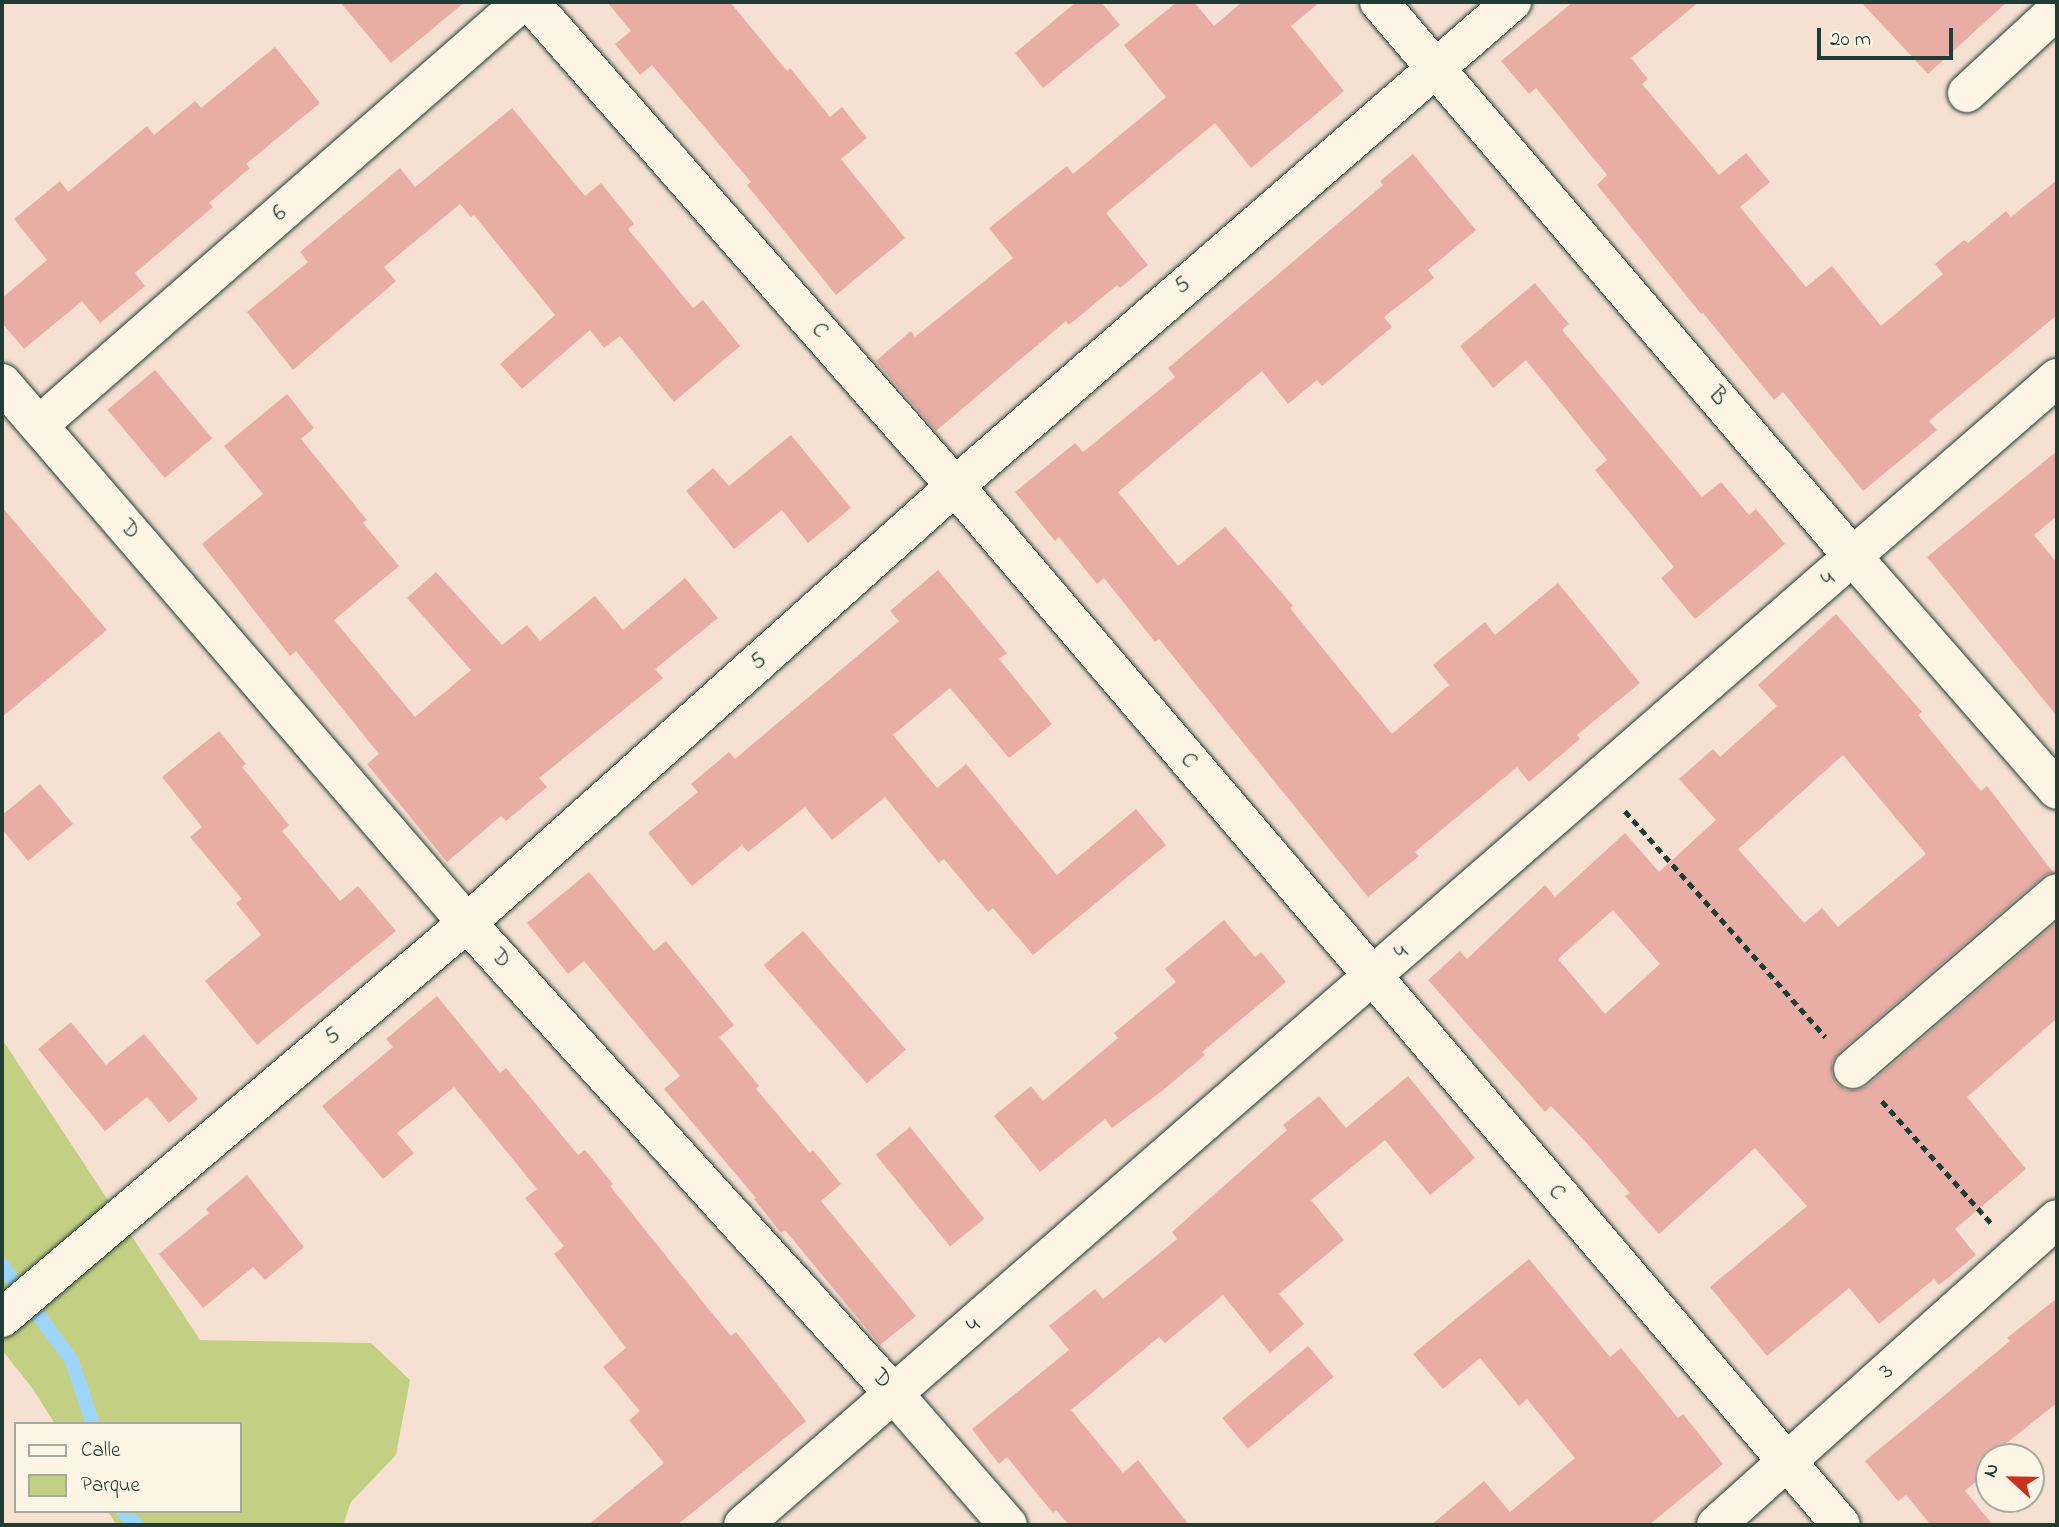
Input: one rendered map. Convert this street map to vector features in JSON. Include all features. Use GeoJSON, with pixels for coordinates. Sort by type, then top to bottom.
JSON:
{"type":"FeatureCollection","features":[{"type":"Feature","properties":{"kind":"street","name":"6"},"geometry":{"type":"LineString","coordinates":[[39,425],[522,2]]}},
{"type":"Feature","properties":{"kind":"street","name":"C"},"geometry":{"type":"LineString","coordinates":[[530,2],[955,486],[1372,979],[1841,1525]]}},
{"type":"Feature","properties":{"kind":"street","name":"B"},"geometry":{"type":"LineString","coordinates":[[1379,2],[1436,65],[1854,558],[2057,790]]}},
{"type":"Feature","properties":{"kind":"street","name":"5"},"geometry":{"type":"LineString","coordinates":[[2,1318],[467,923],[955,486],[1436,65],[1512,2]]}},
{"type":"Feature","properties":{"kind":"street"},"geometry":{"type":"LineString","coordinates":[[1967,93],[2057,10]]}},
{"type":"Feature","properties":{"kind":"street","name":"4"},"geometry":{"type":"LineString","coordinates":[[743,1525],[1599,781],[2057,378]]}},
{"type":"Feature","properties":{"kind":"street","name":"D"},"geometry":{"type":"LineString","coordinates":[[2,383],[467,923],[895,1395],[1008,1525]]}},
{"type":"Feature","properties":{"kind":"street"},"geometry":{"type":"LineString","coordinates":[[1853,1069],[2057,893]]}},
{"type":"Feature","properties":{"kind":"street","name":"3"},"geometry":{"type":"LineString","coordinates":[[1716,1525],[2057,1219]]}},
{"type":"Feature","properties":{"kind":"path"},"geometry":{"type":"LineString","coordinates":[[1599,781],[2019,1254]]}},
{"type":"Feature","properties":{"kind":"green space"},"geometry":{"type":"Polygon","coordinates":[[[2,1039],[200,1340],[371,1343],[410,1380],[396,1455],[351,1502],[343,1525],[116,1525],[109,1513],[242,1513],[242,1422],[54,1422],[33,1389],[2,1350],[2,1039]]]}},
{"type":"Feature","properties":{"kind":"building"},"geometry":{"type":"Polygon","coordinates":[[[340,2],[465,2],[391,63],[340,2]]]}},
{"type":"Feature","properties":{"kind":"building"},"geometry":{"type":"Polygon","coordinates":[[[607,2],[730,2],[787,71],[790,68],[830,117],[842,107],[867,138],[841,159],[905,238],[836,295],[747,185],[751,182],[652,65],[640,75],[615,44],[631,31],[607,2]]]}},
{"type":"Feature","properties":{"kind":"building"},"geometry":{"type":"Polygon","coordinates":[[[1076,2],[1101,2],[1120,25],[1043,88],[1015,53],[1076,2]]]}},
{"type":"Feature","properties":{"kind":"building"},"geometry":{"type":"Polygon","coordinates":[[[1177,2],[1194,2],[1214,26],[1242,2],[1320,2],[1291,26],[1344,91],[1251,168],[1215,123],[1106,213],[1148,265],[1120,288],[1117,285],[1069,325],[1066,321],[936,431],[876,361],[911,331],[915,337],[1013,258],[989,228],[1067,166],[1073,174],[1166,97],[1124,45],[1177,2]]]}},
{"type":"Feature","properties":{"kind":"building"},"geometry":{"type":"Polygon","coordinates":[[[1573,2],[1699,2],[1631,58],[1648,79],[1642,84],[1719,175],[1746,153],[1770,182],[1740,207],[1806,287],[1832,266],[1881,326],[1943,274],[1935,264],[1964,240],[1968,243],[2006,211],[2011,217],[2057,180],[2057,315],[1929,421],[1937,430],[1863,491],[1783,392],[1774,400],[1703,313],[1701,314],[1597,185],[1607,175],[1536,88],[1529,94],[1501,61],[1573,2]]]}},
{"type":"Feature","properties":{"kind":"building"},"geometry":{"type":"Polygon","coordinates":[[[1861,2],[2007,2],[1928,74],[1861,2]]]}},
{"type":"Feature","properties":{"kind":"building"},"geometry":{"type":"Polygon","coordinates":[[[275,47],[320,103],[246,164],[250,168],[209,203],[213,207],[135,273],[145,286],[100,323],[82,301],[24,349],[2,323],[2,298],[47,260],[14,219],[60,181],[68,192],[147,126],[154,135],[195,101],[201,108],[275,47]]]}},
{"type":"Feature","properties":{"kind":"building"},"geometry":{"type":"Polygon","coordinates":[[[512,108],[585,196],[601,183],[634,224],[628,229],[693,308],[703,300],[740,346],[674,402],[620,336],[604,348],[590,330],[522,389],[500,364],[555,315],[474,215],[471,217],[460,204],[384,267],[396,281],[293,370],[247,312],[308,262],[300,252],[400,168],[415,187],[512,108]]]}},
{"type":"Feature","properties":{"kind":"building"},"geometry":{"type":"Polygon","coordinates":[[[1413,154],[1476,230],[1428,270],[1434,278],[1384,317],[1392,327],[1322,386],[1317,380],[1288,404],[1262,371],[1118,492],[1178,566],[1225,527],[1293,606],[1290,608],[1392,734],[1449,685],[1433,665],[1485,622],[1495,635],[1558,583],[1640,683],[1577,735],[1580,739],[1529,782],[1517,767],[1415,852],[1419,856],[1368,897],[1159,639],[1155,642],[1104,578],[1097,584],[1059,537],[1055,541],[1015,492],[1075,443],[1083,452],[1175,377],[1168,368],[1383,185],[1380,181],[1413,154]]]}},
{"type":"Feature","properties":{"kind":"building"},"geometry":{"type":"Polygon","coordinates":[[[1535,283],[1569,324],[1562,330],[1702,497],[1721,482],[1749,515],[1756,509],[1785,544],[1695,619],[1661,578],[1674,567],[1595,470],[1607,460],[1526,360],[1493,388],[1460,346],[1535,283]]]}},
{"type":"Feature","properties":{"kind":"building"},"geometry":{"type":"Polygon","coordinates":[[[155,370],[212,438],[165,478],[108,410],[155,370]]]}},
{"type":"Feature","properties":{"kind":"building"},"geometry":{"type":"Polygon","coordinates":[[[287,394],[314,428],[301,439],[367,520],[363,523],[399,566],[334,620],[415,717],[471,670],[407,598],[436,572],[502,645],[527,625],[540,641],[595,596],[623,630],[685,578],[718,618],[655,669],[663,678],[539,778],[547,787],[506,821],[501,816],[447,862],[367,764],[379,754],[296,651],[290,656],[202,544],[263,494],[224,446],[287,394]]]}},
{"type":"Feature","properties":{"kind":"building"},"geometry":{"type":"Polygon","coordinates":[[[791,435],[851,508],[808,543],[782,510],[734,549],[686,491],[713,468],[729,486],[791,435]]]}},
{"type":"Feature","properties":{"kind":"building"},"geometry":{"type":"Polygon","coordinates":[[[2057,451],[2057,516],[2034,535],[2057,563],[2057,716],[1927,557],[2057,451]]]}},
{"type":"Feature","properties":{"kind":"building"},"geometry":{"type":"Polygon","coordinates":[[[2,507],[107,630],[2,717],[2,507]]]}},
{"type":"Feature","properties":{"kind":"building"},"geometry":{"type":"Polygon","coordinates":[[[938,570],[1007,653],[999,659],[1052,724],[1009,758],[950,688],[893,735],[937,788],[966,764],[1057,875],[1136,809],[1166,845],[1033,955],[993,908],[988,912],[944,859],[939,863],[885,797],[832,840],[805,807],[748,852],[742,845],[692,886],[648,833],[698,792],[691,784],[729,752],[735,759],[899,621],[890,611],[938,570]]]}},
{"type":"Feature","properties":{"kind":"building"},"geometry":{"type":"Polygon","coordinates":[[[1836,614],[1922,712],[1918,715],[1981,791],[1987,786],[2053,872],[2043,876],[1839,1052],[1832,1062],[1832,1074],[1836,1083],[1846,1090],[1858,1090],[1867,1086],[2057,922],[2057,1018],[1967,1097],[2026,1169],[1955,1229],[1976,1255],[1939,1285],[1934,1279],[1879,1324],[1849,1288],[1767,1356],[1710,1287],[1807,1206],[1755,1148],[1659,1234],[1625,1196],[1630,1193],[1584,1140],[1551,1106],[1545,1112],[1428,980],[1460,951],[1467,959],[1545,885],[1555,897],[1625,833],[1659,872],[1716,820],[1679,779],[1713,749],[1720,757],[1777,706],[1758,685],[1836,614]],[[1843,755],[1738,849],[1804,923],[1822,908],[1838,927],[1926,854],[1843,755]],[[1613,910],[1558,959],[1605,1014],[1660,964],[1613,910]]]}},
{"type":"Feature","properties":{"kind":"building"},"geometry":{"type":"Polygon","coordinates":[[[219,731],[246,764],[242,767],[289,825],[282,831],[340,901],[358,886],[396,931],[257,1045],[205,981],[261,935],[236,903],[242,899],[190,837],[202,827],[162,777],[219,731]]]}},
{"type":"Feature","properties":{"kind":"building"},"geometry":{"type":"Polygon","coordinates":[[[40,784],[73,824],[28,861],[2,829],[2,815],[40,784]]]}},
{"type":"Feature","properties":{"kind":"building"},"geometry":{"type":"Polygon","coordinates":[[[589,872],[654,951],[666,941],[734,1025],[719,1037],[759,1086],[756,1089],[810,1153],[813,1150],[841,1184],[821,1201],[916,1316],[880,1345],[785,1230],[781,1233],[754,1199],[756,1198],[664,1089],[680,1076],[584,961],[568,974],[527,923],[589,872]]]}},
{"type":"Feature","properties":{"kind":"building"},"geometry":{"type":"Polygon","coordinates":[[[1224,920],[1255,957],[1261,952],[1286,982],[1202,1052],[1205,1055],[1162,1091],[1112,1128],[1105,1119],[1040,1172],[994,1116],[1031,1086],[1043,1101],[1118,1038],[1114,1033],[1176,982],[1165,969],[1224,920]]]}},
{"type":"Feature","properties":{"kind":"building"},"geometry":{"type":"Polygon","coordinates":[[[803,931],[906,1049],[867,1084],[764,965],[803,931]]]}},
{"type":"Feature","properties":{"kind":"building"},"geometry":{"type":"Polygon","coordinates":[[[437,996],[500,1073],[506,1068],[578,1155],[585,1150],[613,1184],[610,1186],[706,1306],[731,1336],[736,1332],[806,1421],[677,1525],[588,1525],[664,1463],[629,1420],[640,1411],[603,1367],[626,1348],[554,1254],[564,1246],[525,1198],[537,1189],[454,1087],[397,1133],[414,1153],[383,1179],[322,1106],[393,1047],[386,1039],[437,996]]]}},
{"type":"Feature","properties":{"kind":"building"},"geometry":{"type":"Polygon","coordinates":[[[71,1022],[106,1065],[144,1034],[198,1099],[169,1123],[147,1097],[105,1131],[38,1049],[71,1022]]]}},
{"type":"Feature","properties":{"kind":"building"},"geometry":{"type":"Polygon","coordinates":[[[1408,1076],[1475,1158],[1430,1195],[1385,1140],[1311,1200],[1344,1240],[1279,1294],[1304,1324],[1270,1353],[1223,1295],[1165,1343],[1159,1337],[1071,1410],[1123,1473],[1138,1460],[1189,1525],[1069,1525],[1056,1510],[1053,1513],[1007,1457],[999,1464],[972,1429],[1069,1350],[1049,1326],[1095,1289],[1103,1299],[1177,1239],[1172,1232],[1287,1130],[1283,1125],[1319,1096],[1346,1128],[1408,1076]]]}},
{"type":"Feature","properties":{"kind":"building"},"geometry":{"type":"Polygon","coordinates":[[[910,1127],[984,1219],[950,1246],[876,1155],[910,1127]]]}},
{"type":"Feature","properties":{"kind":"building"},"geometry":{"type":"Polygon","coordinates":[[[247,1175],[304,1247],[265,1280],[253,1267],[203,1308],[159,1254],[209,1213],[206,1209],[247,1175]]]}},
{"type":"Feature","properties":{"kind":"building"},"geometry":{"type":"Polygon","coordinates":[[[1529,1259],[1610,1357],[1621,1348],[1678,1418],[1683,1414],[1723,1464],[1649,1525],[1431,1525],[1484,1481],[1510,1512],[1575,1458],[1527,1399],[1519,1406],[1480,1358],[1443,1389],[1413,1354],[1529,1259]]]}},
{"type":"Feature","properties":{"kind":"building"},"geometry":{"type":"Polygon","coordinates":[[[2057,1298],[2057,1403],[2007,1443],[1975,1443],[1975,1482],[1965,1491],[1975,1503],[1975,1513],[1983,1513],[1993,1525],[1931,1525],[1906,1495],[1898,1501],[1865,1461],[2010,1341],[2007,1338],[2057,1298]]]}},
{"type":"Feature","properties":{"kind":"building"},"geometry":{"type":"Polygon","coordinates":[[[1308,1346],[1334,1377],[1248,1449],[1222,1418],[1308,1346]]]}},
{"type":"Feature","properties":{"kind":"waterway"},"geometry":{"type":"LineString","coordinates":[[2,1265],[72,1361],[92,1422]]}},
{"type":"Feature","properties":{"kind":"waterway"},"geometry":{"type":"LineString","coordinates":[[124,1513],[137,1525]]}}]}
